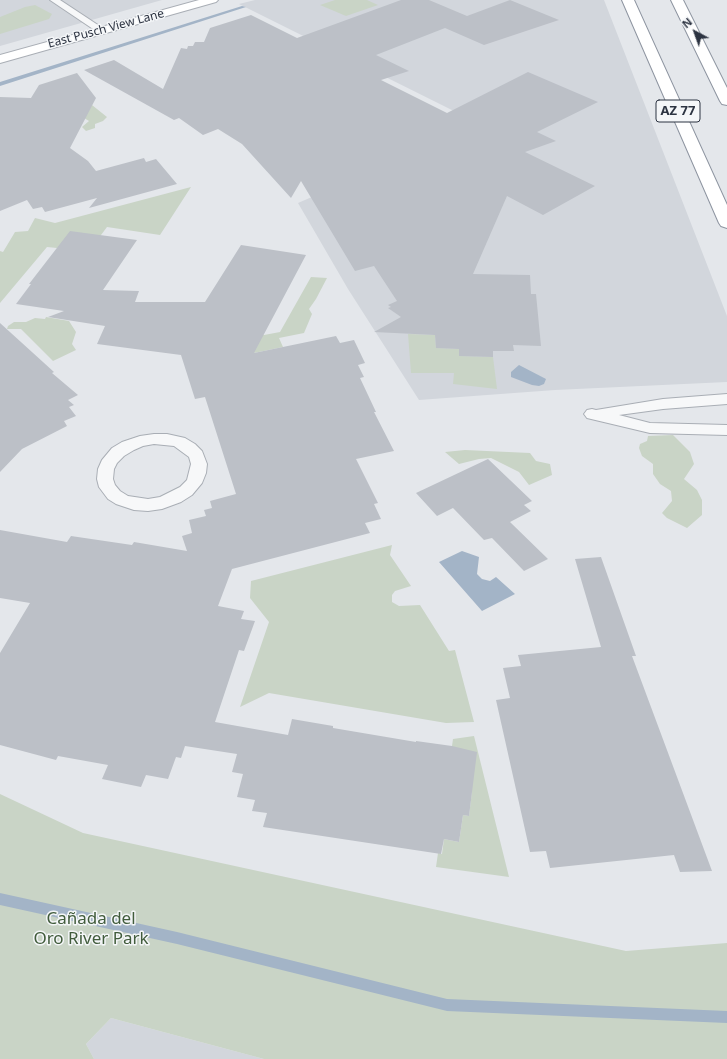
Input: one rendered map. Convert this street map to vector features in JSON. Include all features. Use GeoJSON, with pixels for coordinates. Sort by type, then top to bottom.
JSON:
{"type":"FeatureCollection","features":[{"type":"Feature","properties":{"kind":"main road","name":"East Pusch View Lane"},"geometry":{"type":"LineString","coordinates":[[0,59],[212,0]]}},
{"type":"Feature","properties":{"kind":"main road","name":"AZ 77"},"geometry":{"type":"LineString","coordinates":[[628,0],[727,223]]}},
{"type":"Feature","properties":{"kind":"main road"},"geometry":{"type":"LineString","coordinates":[[677,0],[727,101]]}},
{"type":"Feature","properties":{"kind":"lane"},"geometry":{"type":"LineString","coordinates":[[54,0],[102,31]]}},
{"type":"Feature","properties":{"kind":"lane"},"geometry":{"type":"LineString","coordinates":[[727,399],[664,404],[592,414],[650,428],[727,430]]}},
{"type":"Feature","properties":{"kind":"lane"},"geometry":{"type":"LineString","coordinates":[[167,439],[179,442],[189,448],[196,455],[199,464],[198,473],[194,483],[186,491],[174,498],[155,504],[134,504],[118,498],[107,487],[104,479],[108,465],[118,452],[128,446],[140,441],[167,439]]}},
{"type":"Feature","properties":{"kind":"shaded area"},"geometry":{"type":"Polygon","coordinates":[[[0,0],[162,0],[0,46],[0,0]]]}},
{"type":"Feature","properties":{"kind":"shaded area"},"geometry":{"type":"Polygon","coordinates":[[[255,0],[604,0],[727,316],[727,382],[555,390],[419,400],[348,289],[298,203],[480,124],[239,4],[255,0]]]}},
{"type":"Feature","properties":{"kind":"shaded area"},"geometry":{"type":"Polygon","coordinates":[[[111,1018],[264,1059],[94,1059],[86,1044],[111,1018]]]}},
{"type":"Feature","properties":{"kind":"green space"},"geometry":{"type":"Polygon","coordinates":[[[335,0],[367,0],[378,5],[346,16],[320,5],[335,0]]]}},
{"type":"Feature","properties":{"kind":"green space"},"geometry":{"type":"Polygon","coordinates":[[[35,5],[52,14],[49,19],[0,34],[0,17],[25,7],[35,5]]]}},
{"type":"Feature","properties":{"kind":"green space"},"geometry":{"type":"Polygon","coordinates":[[[92,105],[107,117],[103,121],[95,124],[95,128],[86,131],[82,127],[89,121],[84,118],[92,105]]]}},
{"type":"Feature","properties":{"kind":"green space"},"geometry":{"type":"Polygon","coordinates":[[[191,187],[160,235],[107,227],[98,239],[57,248],[47,247],[0,303],[0,251],[3,252],[15,232],[28,231],[35,218],[55,223],[191,187]]]}},
{"type":"Feature","properties":{"kind":"green space"},"geometry":{"type":"Polygon","coordinates":[[[311,277],[327,278],[309,309],[312,314],[304,333],[279,338],[283,347],[220,360],[254,333],[264,335],[280,332],[311,277]]]}},
{"type":"Feature","properties":{"kind":"green space"},"geometry":{"type":"Polygon","coordinates":[[[46,317],[69,321],[76,332],[72,344],[76,350],[53,361],[21,329],[7,329],[8,326],[14,322],[26,322],[35,318],[45,319],[46,317]]]}},
{"type":"Feature","properties":{"kind":"green space"},"geometry":{"type":"Polygon","coordinates":[[[408,334],[435,335],[436,348],[459,349],[459,356],[493,357],[497,389],[453,384],[454,373],[411,373],[408,334]]]}},
{"type":"Feature","properties":{"kind":"green space"},"geometry":{"type":"Polygon","coordinates":[[[673,435],[690,452],[694,464],[684,479],[697,490],[702,500],[702,515],[687,528],[667,518],[662,513],[672,501],[671,491],[660,484],[653,474],[653,464],[642,456],[639,448],[640,444],[647,441],[648,436],[673,435]]]}},
{"type":"Feature","properties":{"kind":"green space"},"geometry":{"type":"Polygon","coordinates":[[[465,450],[530,453],[536,461],[550,464],[552,475],[529,485],[519,472],[491,458],[479,459],[459,464],[445,452],[465,450]]]}},
{"type":"Feature","properties":{"kind":"green space"},"geometry":{"type":"Polygon","coordinates":[[[392,545],[390,555],[411,586],[395,591],[392,595],[392,602],[399,606],[420,605],[449,651],[455,650],[474,722],[446,723],[269,693],[240,707],[269,622],[250,598],[251,581],[392,545]]]}},
{"type":"Feature","properties":{"kind":"green space"},"geometry":{"type":"Polygon","coordinates":[[[474,736],[509,877],[436,867],[438,853],[442,854],[444,839],[459,842],[463,815],[469,816],[472,791],[452,746],[453,739],[474,736]]]}},
{"type":"Feature","properties":{"kind":"green space","name":"Cañada del Oro River Park"},"geometry":{"type":"Polygon","coordinates":[[[0,794],[83,833],[626,951],[727,943],[727,1059],[264,1059],[111,1018],[86,1044],[94,1059],[0,1059],[0,794]]]}},
{"type":"Feature","properties":{"kind":"water"},"geometry":{"type":"Polygon","coordinates":[[[519,365],[546,379],[544,384],[539,386],[532,385],[511,377],[511,372],[519,365]]]}},
{"type":"Feature","properties":{"kind":"water"},"geometry":{"type":"Polygon","coordinates":[[[462,551],[479,557],[477,574],[482,579],[490,581],[496,577],[515,594],[482,611],[439,562],[462,551]]]}},
{"type":"Feature","properties":{"kind":"building"},"geometry":{"type":"Polygon","coordinates":[[[401,0],[429,0],[467,16],[510,0],[559,20],[484,45],[445,28],[376,55],[409,71],[381,80],[447,113],[528,72],[598,102],[537,132],[556,141],[525,152],[595,186],[543,215],[507,196],[473,274],[530,275],[531,294],[536,294],[541,346],[513,345],[514,351],[493,351],[493,357],[459,356],[459,349],[436,348],[435,335],[374,332],[401,317],[388,308],[391,307],[388,305],[397,301],[374,266],[355,271],[301,181],[291,198],[242,144],[218,129],[203,135],[179,118],[174,120],[84,70],[114,60],[163,89],[181,48],[187,49],[188,46],[193,46],[195,42],[204,42],[210,28],[251,15],[297,38],[401,0]]]}},
{"type":"Feature","properties":{"kind":"building"},"geometry":{"type":"Polygon","coordinates":[[[77,73],[96,98],[70,148],[88,161],[96,171],[144,158],[146,162],[156,159],[177,184],[89,208],[97,198],[45,212],[42,207],[33,209],[27,200],[0,211],[0,97],[31,98],[39,85],[77,73]]]}},
{"type":"Feature","properties":{"kind":"building"},"geometry":{"type":"Polygon","coordinates":[[[70,231],[137,240],[103,290],[139,291],[135,302],[205,302],[241,245],[306,255],[254,353],[336,336],[340,343],[354,340],[365,363],[358,365],[364,377],[360,378],[376,412],[374,412],[394,451],[356,459],[378,503],[374,504],[381,519],[365,523],[370,533],[232,569],[218,606],[244,611],[241,619],[255,621],[244,651],[239,650],[215,722],[288,735],[292,719],[333,726],[333,728],[416,742],[452,746],[477,752],[469,816],[463,815],[459,842],[444,839],[441,854],[263,827],[267,813],[252,811],[255,800],[237,797],[243,774],[232,772],[237,754],[185,746],[181,758],[176,757],[168,779],[146,775],[141,787],[102,779],[108,765],[58,756],[56,760],[0,745],[0,653],[30,603],[0,598],[0,530],[67,542],[71,536],[132,545],[134,542],[187,551],[182,536],[192,533],[189,520],[206,516],[204,510],[212,508],[210,501],[236,494],[205,397],[195,399],[181,355],[97,344],[105,326],[48,317],[64,311],[16,304],[31,284],[29,284],[70,231]]]}},
{"type":"Feature","properties":{"kind":"building"},"geometry":{"type":"Polygon","coordinates":[[[0,323],[54,372],[52,373],[78,395],[68,400],[74,405],[69,407],[76,416],[64,421],[67,426],[22,449],[0,472],[0,323]]]}},
{"type":"Feature","properties":{"kind":"building"},"geometry":{"type":"Polygon","coordinates":[[[488,459],[532,501],[524,505],[531,511],[510,522],[548,559],[524,571],[492,538],[484,540],[453,508],[437,516],[416,493],[488,459]]]}},
{"type":"Feature","properties":{"kind":"building"},"geometry":{"type":"Polygon","coordinates":[[[601,557],[636,656],[632,656],[712,871],[680,872],[674,855],[550,868],[546,851],[530,852],[496,700],[510,698],[503,668],[521,666],[518,655],[601,647],[575,559],[601,557]]]}},
{"type":"Feature","properties":{"kind":"waterway"},"geometry":{"type":"LineString","coordinates":[[0,84],[244,7]]}},
{"type":"Feature","properties":{"kind":"waterway"},"geometry":{"type":"LineString","coordinates":[[0,899],[177,938],[447,1005],[727,1017]]}}]}
